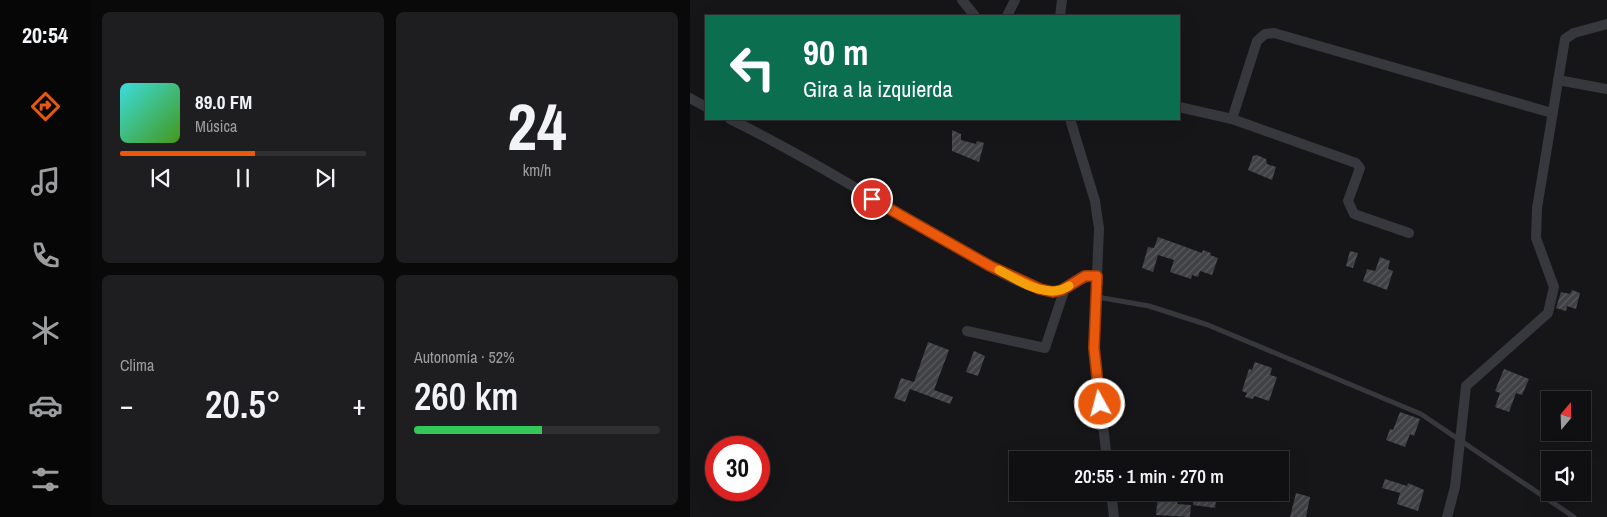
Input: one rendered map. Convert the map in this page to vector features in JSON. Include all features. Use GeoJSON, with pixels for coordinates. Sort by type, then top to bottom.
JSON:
{"type":"FeatureCollection","features":[{"type":"Feature","properties":{"kind":"street"},"geometry":{"type":"LineString","coordinates":[[962,0],[974,15]]}},
{"type":"Feature","properties":{"kind":"street"},"geometry":{"type":"LineString","coordinates":[[1008,15],[1015,0]]}},
{"type":"Feature","properties":{"kind":"street"},"geometry":{"type":"LineString","coordinates":[[1060,15],[1062,0]]}},
{"type":"Feature","properties":{"kind":"street"},"geometry":{"type":"LineString","coordinates":[[1447,517],[1455,487],[1466,386],[1548,313],[1554,287],[1536,238],[1537,208],[1565,39],[1574,33],[1607,24]]}},
{"type":"Feature","properties":{"kind":"street"},"geometry":{"type":"LineString","coordinates":[[1232,119],[1257,41],[1265,34],[1274,33],[1552,113]]}},
{"type":"Feature","properties":{"kind":"street"},"geometry":{"type":"LineString","coordinates":[[1558,80],[1607,89]]}},
{"type":"Feature","properties":{"kind":"street"},"geometry":{"type":"LineString","coordinates":[[690,98],[705,106]]}},
{"type":"Feature","properties":{"kind":"street"},"geometry":{"type":"LineString","coordinates":[[1180,107],[1232,119],[1356,164],[1360,168],[1348,201],[1354,214],[1409,233]]}},
{"type":"Feature","properties":{"kind":"street"},"geometry":{"type":"LineString","coordinates":[[732,120],[996,269],[1040,289],[1053,292],[1066,288],[1085,276],[1097,276]]}},
{"type":"Feature","properties":{"kind":"street"},"geometry":{"type":"LineString","coordinates":[[1070,120],[1095,201],[1099,228],[1094,348],[1106,451]]}},
{"type":"Feature","properties":{"kind":"street"},"geometry":{"type":"LineString","coordinates":[[967,331],[1045,348],[1066,288]]}},
{"type":"Feature","properties":{"kind":"street"},"geometry":{"type":"LineString","coordinates":[[1112,501],[1114,517]]}},
{"type":"Feature","properties":{"kind":"lane"},"geometry":{"type":"LineString","coordinates":[[1096,297],[1149,306],[1208,325],[1421,414],[1574,517]]}},
{"type":"Feature","properties":{"kind":"building"},"geometry":{"type":"Polygon","coordinates":[[[952,130],[961,134],[961,140],[976,144],[977,141],[984,143],[979,162],[952,151],[952,130]]]}},
{"type":"Feature","properties":{"kind":"building"},"geometry":{"type":"Polygon","coordinates":[[[1257,155],[1266,159],[1267,164],[1276,167],[1272,180],[1248,170],[1253,156],[1257,155]]]}},
{"type":"Feature","properties":{"kind":"building"},"geometry":{"type":"Polygon","coordinates":[[[1158,237],[1202,253],[1203,250],[1211,253],[1210,255],[1218,258],[1212,275],[1200,271],[1198,277],[1192,275],[1191,279],[1170,272],[1174,260],[1158,255],[1153,272],[1142,268],[1148,247],[1154,248],[1158,237]]]}},
{"type":"Feature","properties":{"kind":"building"},"geometry":{"type":"Polygon","coordinates":[[[1350,251],[1358,253],[1353,268],[1346,266],[1350,251]]]}},
{"type":"Feature","properties":{"kind":"building"},"geometry":{"type":"Polygon","coordinates":[[[1380,257],[1390,261],[1388,269],[1393,271],[1387,290],[1363,281],[1367,269],[1375,271],[1380,257]]]}},
{"type":"Feature","properties":{"kind":"building"},"geometry":{"type":"Polygon","coordinates":[[[1572,290],[1580,293],[1576,309],[1567,306],[1566,311],[1556,308],[1561,292],[1570,294],[1572,290]]]}},
{"type":"Feature","properties":{"kind":"building"},"geometry":{"type":"Polygon","coordinates":[[[928,342],[949,350],[934,390],[953,397],[950,404],[910,389],[905,402],[894,398],[901,378],[914,382],[928,342]]]}},
{"type":"Feature","properties":{"kind":"building"},"geometry":{"type":"Polygon","coordinates":[[[974,351],[985,356],[978,376],[966,372],[974,351]]]}},
{"type":"Feature","properties":{"kind":"building"},"geometry":{"type":"Polygon","coordinates":[[[1255,362],[1272,368],[1270,375],[1277,377],[1269,401],[1254,396],[1253,399],[1245,397],[1247,393],[1242,391],[1249,369],[1252,370],[1255,362]]]}},
{"type":"Feature","properties":{"kind":"building"},"geometry":{"type":"Polygon","coordinates":[[[1504,369],[1529,379],[1522,395],[1516,393],[1509,412],[1495,407],[1500,393],[1495,391],[1504,369]]]}},
{"type":"Feature","properties":{"kind":"building"},"geometry":{"type":"Polygon","coordinates":[[[1400,412],[1420,419],[1414,436],[1410,434],[1405,447],[1386,440],[1390,429],[1393,430],[1400,412]]]}},
{"type":"Feature","properties":{"kind":"building"},"geometry":{"type":"Polygon","coordinates":[[[1385,479],[1407,486],[1408,483],[1424,490],[1418,511],[1397,504],[1400,493],[1382,488],[1385,479]]]}},
{"type":"Feature","properties":{"kind":"building"},"geometry":{"type":"Polygon","coordinates":[[[1296,493],[1310,497],[1306,517],[1290,517],[1296,493]]]}},
{"type":"Feature","properties":{"kind":"building"},"geometry":{"type":"Polygon","coordinates":[[[1157,501],[1178,501],[1177,504],[1191,505],[1190,517],[1156,515],[1157,501]]]}},
{"type":"Feature","properties":{"kind":"building"},"geometry":{"type":"Polygon","coordinates":[[[1193,501],[1216,501],[1215,508],[1193,505],[1193,501]]]}},
{"type":"Feature","properties":{"kind":"slow traffic"},"geometry":{"type":"LineString","coordinates":[[999,270],[1017,280],[1053,292],[1069,286]]}},
{"type":"Feature","properties":{"kind":"route"},"geometry":{"type":"LineString","coordinates":[[872,199],[990,266],[1040,289],[1053,292],[1062,290],[1085,276],[1097,276],[1094,348],[1100,404]]}}]}
